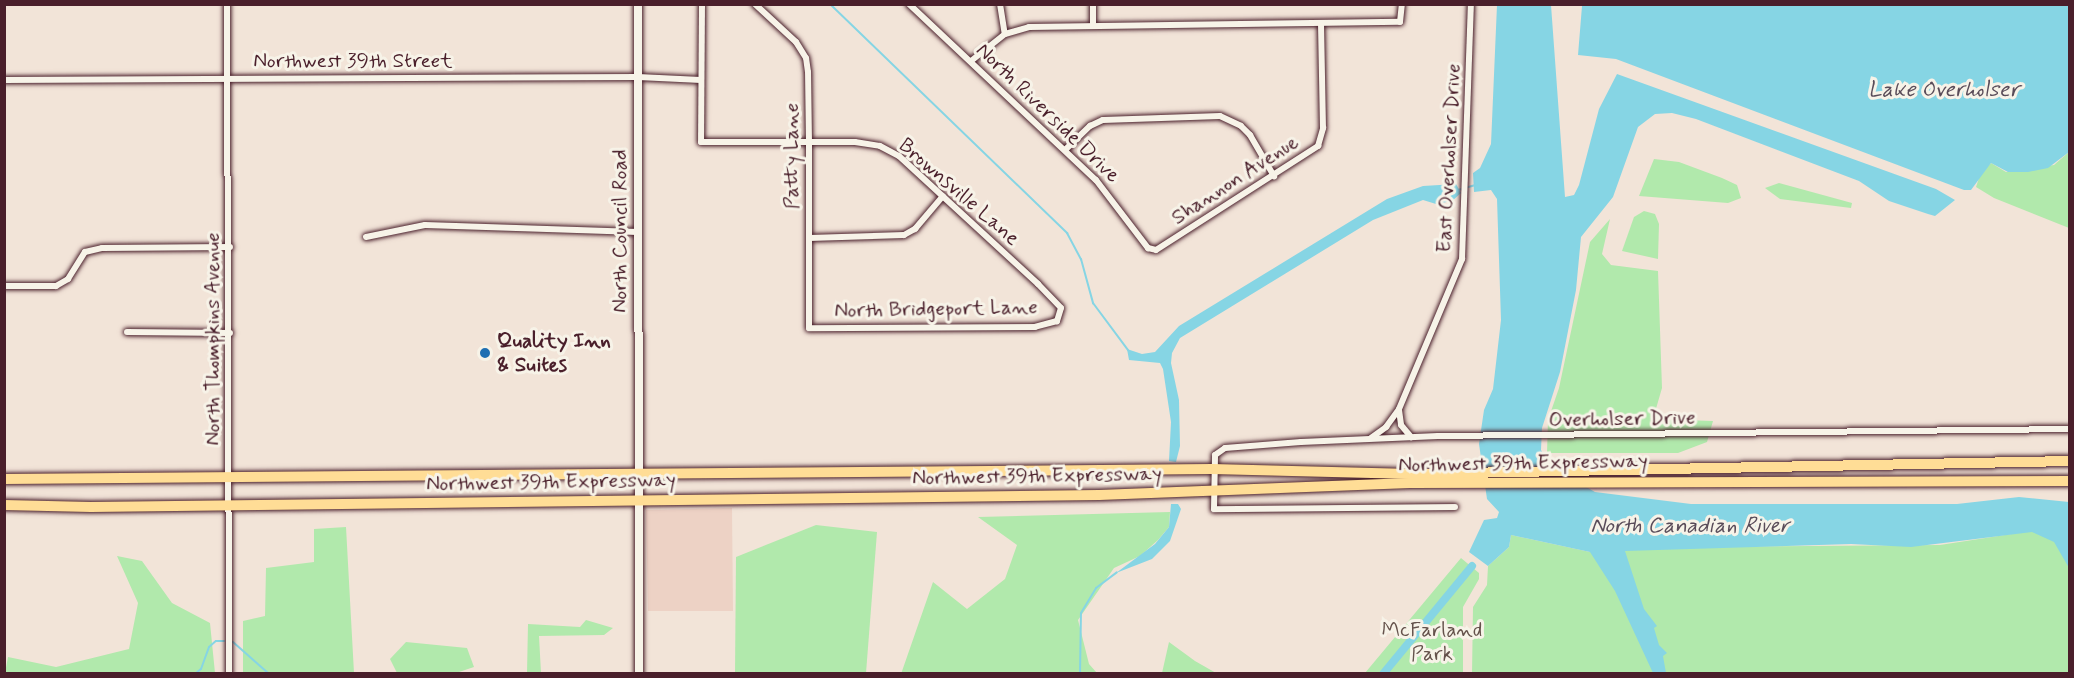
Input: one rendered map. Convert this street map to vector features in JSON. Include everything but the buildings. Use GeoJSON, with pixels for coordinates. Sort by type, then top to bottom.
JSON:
{"type":"FeatureCollection","features":[{"type":"Feature","properties":{"kind":"highway","name":"Northwest 39th Expressway"},"geometry":{"type":"LineString","coordinates":[[1735,475],[2070,461]]}},
{"type":"Feature","properties":{"kind":"highway","name":"Northwest 39th Expressway"},"geometry":{"type":"LineString","coordinates":[[4,479],[230,479],[1212,469],[1466,478]]}},
{"type":"Feature","properties":{"kind":"highway","name":"Northwest 39th Expressway"},"geometry":{"type":"LineString","coordinates":[[4,505],[229,506],[1212,492],[1466,478],[1735,475],[2070,481]]}},
{"type":"Feature","properties":{"kind":"main road","name":"North Council Road"},"geometry":{"type":"LineString","coordinates":[[638,4],[639,674]]}},
{"type":"Feature","properties":{"kind":"street","name":"North Thompkins Avenue"},"geometry":{"type":"LineString","coordinates":[[227,4],[230,246],[229,674]]}},
{"type":"Feature","properties":{"kind":"street"},"geometry":{"type":"LineString","coordinates":[[701,80],[702,4]]}},
{"type":"Feature","properties":{"kind":"street","name":"Patty Lane"},"geometry":{"type":"LineString","coordinates":[[755,4],[796,42],[806,58],[809,142],[809,328]]}},
{"type":"Feature","properties":{"kind":"street","name":"North Riverside Drive"},"geometry":{"type":"LineString","coordinates":[[909,4],[1065,150],[1119,206],[1148,248],[1156,250]]}},
{"type":"Feature","properties":{"kind":"street"},"geometry":{"type":"LineString","coordinates":[[1000,4],[1005,34]]}},
{"type":"Feature","properties":{"kind":"street"},"geometry":{"type":"LineString","coordinates":[[1093,4],[1093,26]]}},
{"type":"Feature","properties":{"kind":"street"},"geometry":{"type":"LineString","coordinates":[[971,62],[1005,34],[1029,27],[1400,22],[1402,4]]}},
{"type":"Feature","properties":{"kind":"street","name":"East Overholser Drive"},"geometry":{"type":"LineString","coordinates":[[1369,439],[1386,427],[1399,409],[1462,259],[1471,4]]}},
{"type":"Feature","properties":{"kind":"street","name":"Shannon Avenue"},"geometry":{"type":"LineString","coordinates":[[1156,250],[1310,154],[1322,139],[1321,24]]}},
{"type":"Feature","properties":{"kind":"street","name":"Northwest 39th Street"},"geometry":{"type":"LineString","coordinates":[[4,80],[638,77],[701,80]]}},
{"type":"Feature","properties":{"kind":"street","name":"Brownsville Lane"},"geometry":{"type":"LineString","coordinates":[[701,80],[701,142],[809,142],[880,146],[899,156],[1054,300],[1060,308],[1060,316]]}},
{"type":"Feature","properties":{"kind":"street"},"geometry":{"type":"LineString","coordinates":[[1065,150],[1090,126],[1103,120],[1220,116],[1241,126],[1250,135],[1274,176]]}},
{"type":"Feature","properties":{"kind":"street"},"geometry":{"type":"LineString","coordinates":[[809,238],[904,235],[915,229],[943,196]]}},
{"type":"Feature","properties":{"kind":"street"},"geometry":{"type":"LineString","coordinates":[[366,237],[425,225],[638,232]]}},
{"type":"Feature","properties":{"kind":"street"},"geometry":{"type":"LineString","coordinates":[[4,286],[56,286],[68,279],[85,252],[102,248],[230,246]]}},
{"type":"Feature","properties":{"kind":"street","name":"North Bridgeport Lane"},"geometry":{"type":"LineString","coordinates":[[809,328],[1035,327],[1060,316]]}},
{"type":"Feature","properties":{"kind":"street"},"geometry":{"type":"LineString","coordinates":[[127,332],[230,333]]}},
{"type":"Feature","properties":{"kind":"street"},"geometry":{"type":"LineString","coordinates":[[1399,409],[1401,425],[1412,438]]}},
{"type":"Feature","properties":{"kind":"street","name":"Overholser Drive"},"geometry":{"type":"LineString","coordinates":[[1212,469],[1215,455],[1225,448],[1369,439],[2070,429]]}},
{"type":"Feature","properties":{"kind":"street"},"geometry":{"type":"LineString","coordinates":[[1212,469],[1214,509],[1455,507]]}},
{"type":"Feature","properties":{"kind":"shaded area"},"geometry":{"type":"Polygon","coordinates":[[[732,508],[733,611],[648,611],[646,510],[732,508]]]}},
{"type":"Feature","properties":{"kind":"green space"},"geometry":{"type":"Polygon","coordinates":[[[2069,152],[2069,228],[1994,198],[1976,187],[1980,175],[1991,163],[2006,172],[2054,165],[2069,152]]]}},
{"type":"Feature","properties":{"kind":"green space"},"geometry":{"type":"Polygon","coordinates":[[[1654,159],[1679,162],[1722,178],[1737,185],[1741,198],[1728,203],[1639,196],[1654,159]]]}},
{"type":"Feature","properties":{"kind":"green space"},"geometry":{"type":"Polygon","coordinates":[[[1779,183],[1852,203],[1851,208],[1780,199],[1765,188],[1779,183]]]}},
{"type":"Feature","properties":{"kind":"green space"},"geometry":{"type":"Polygon","coordinates":[[[1644,211],[1655,214],[1659,224],[1658,259],[1622,251],[1634,217],[1644,211]]]}},
{"type":"Feature","properties":{"kind":"green space"},"geometry":{"type":"Polygon","coordinates":[[[1610,219],[1602,254],[1611,265],[1658,271],[1662,388],[1653,419],[1713,421],[1707,442],[1678,453],[1547,453],[1548,420],[1559,388],[1590,242],[1610,219]]]}},
{"type":"Feature","properties":{"kind":"green space"},"geometry":{"type":"Polygon","coordinates":[[[1170,512],[1169,527],[1158,540],[1140,556],[1114,568],[1078,620],[1089,664],[1097,673],[901,674],[933,582],[967,609],[1005,579],[1017,545],[978,517],[1170,512]]]}},
{"type":"Feature","properties":{"kind":"green space"},"geometry":{"type":"Polygon","coordinates":[[[816,525],[877,532],[866,673],[735,673],[736,557],[816,525]]]}},
{"type":"Feature","properties":{"kind":"green space"},"geometry":{"type":"Polygon","coordinates":[[[2069,525],[2069,673],[1472,674],[1473,607],[1487,585],[1488,566],[1509,547],[1511,535],[1590,552],[1668,547],[1940,545],[2069,525]]]}},
{"type":"Feature","properties":{"kind":"green space"},"geometry":{"type":"Polygon","coordinates":[[[346,527],[354,673],[243,673],[243,621],[265,616],[266,568],[314,562],[314,529],[346,527]]]}},
{"type":"Feature","properties":{"kind":"green space"},"geometry":{"type":"Polygon","coordinates":[[[117,556],[142,561],[172,603],[210,623],[215,673],[5,673],[8,657],[56,667],[129,649],[138,603],[117,556]]]}},
{"type":"Feature","properties":{"kind":"green space","name":"McFarland Park"},"geometry":{"type":"Polygon","coordinates":[[[1461,558],[1479,573],[1479,579],[1463,607],[1463,673],[1365,673],[1461,558]]]}},
{"type":"Feature","properties":{"kind":"green space"},"geometry":{"type":"Polygon","coordinates":[[[586,620],[613,628],[604,635],[539,636],[541,673],[527,673],[528,624],[580,627],[586,620]]]}},
{"type":"Feature","properties":{"kind":"green space"},"geometry":{"type":"Polygon","coordinates":[[[406,642],[467,648],[474,667],[456,673],[397,673],[390,659],[406,642]]]}},
{"type":"Feature","properties":{"kind":"green space"},"geometry":{"type":"Polygon","coordinates":[[[1169,642],[1195,661],[1216,673],[1162,673],[1169,642]]]}},
{"type":"Feature","properties":{"kind":"water","name":"North Canadian River"},"geometry":{"type":"Polygon","coordinates":[[[1497,5],[1551,5],[1565,197],[1574,195],[1579,185],[1599,109],[1617,74],[1936,189],[1955,200],[1935,216],[1928,214],[1889,201],[1859,181],[1696,119],[1672,113],[1655,114],[1638,127],[1613,197],[1581,237],[1576,290],[1560,372],[1542,428],[1541,450],[1551,467],[1595,492],[1691,504],[1957,504],[2019,497],[2069,502],[2069,568],[2054,542],[2032,532],[1911,547],[1851,544],[1625,551],[1644,609],[1657,626],[1654,628],[1659,645],[1667,653],[1663,656],[1666,673],[1653,673],[1615,591],[1590,552],[1511,535],[1509,547],[1488,566],[1469,552],[1484,520],[1497,518],[1499,512],[1487,499],[1479,444],[1484,410],[1493,389],[1501,320],[1497,199],[1491,190],[1474,192],[1473,173],[1480,168],[1491,144],[1497,5]]]}},
{"type":"Feature","properties":{"kind":"water","name":"Lake Overholser"},"geometry":{"type":"Polygon","coordinates":[[[1573,5],[2069,5],[2069,152],[2048,168],[2028,172],[2008,172],[1991,163],[1971,190],[1964,190],[1616,59],[1578,55],[1582,6],[1573,5]]]}},
{"type":"Feature","properties":{"kind":"water"},"geometry":{"type":"Polygon","coordinates":[[[1456,184],[1461,193],[1452,201],[1436,204],[1423,200],[1373,220],[1180,338],[1172,353],[1171,363],[1179,400],[1180,446],[1176,462],[1169,461],[1171,422],[1163,369],[1160,363],[1129,360],[1127,349],[1142,354],[1155,352],[1179,326],[1387,199],[1423,186],[1456,184]]]}},
{"type":"Feature","properties":{"kind":"water"},"geometry":{"type":"Polygon","coordinates":[[[1171,504],[1178,504],[1181,509],[1170,541],[1152,559],[1116,573],[1155,544],[1169,527],[1171,504]]]}},
{"type":"Feature","properties":{"kind":"waterway"},"geometry":{"type":"LineString","coordinates":[[830,4],[1067,233],[1081,259],[1093,303],[1128,350]]}},
{"type":"Feature","properties":{"kind":"waterway"},"geometry":{"type":"LineString","coordinates":[[1458,190],[1476,185]]}},
{"type":"Feature","properties":{"kind":"waterway"},"geometry":{"type":"LineString","coordinates":[[1383,674],[1472,566]]}},
{"type":"Feature","properties":{"kind":"waterway"},"geometry":{"type":"LineString","coordinates":[[1080,674],[1081,613],[1096,588],[1117,572]]}},
{"type":"Feature","properties":{"kind":"waterway"},"geometry":{"type":"LineString","coordinates":[[195,674],[201,669],[209,647],[216,641],[224,641]]}},
{"type":"Feature","properties":{"kind":"waterway"},"geometry":{"type":"LineString","coordinates":[[233,642],[269,674]]}},
{"type":"Feature","properties":{"kind":"place","name":"Quality Inn & Suites"},"geometry":{"type":"Point","coordinates":[485,353]}}]}
